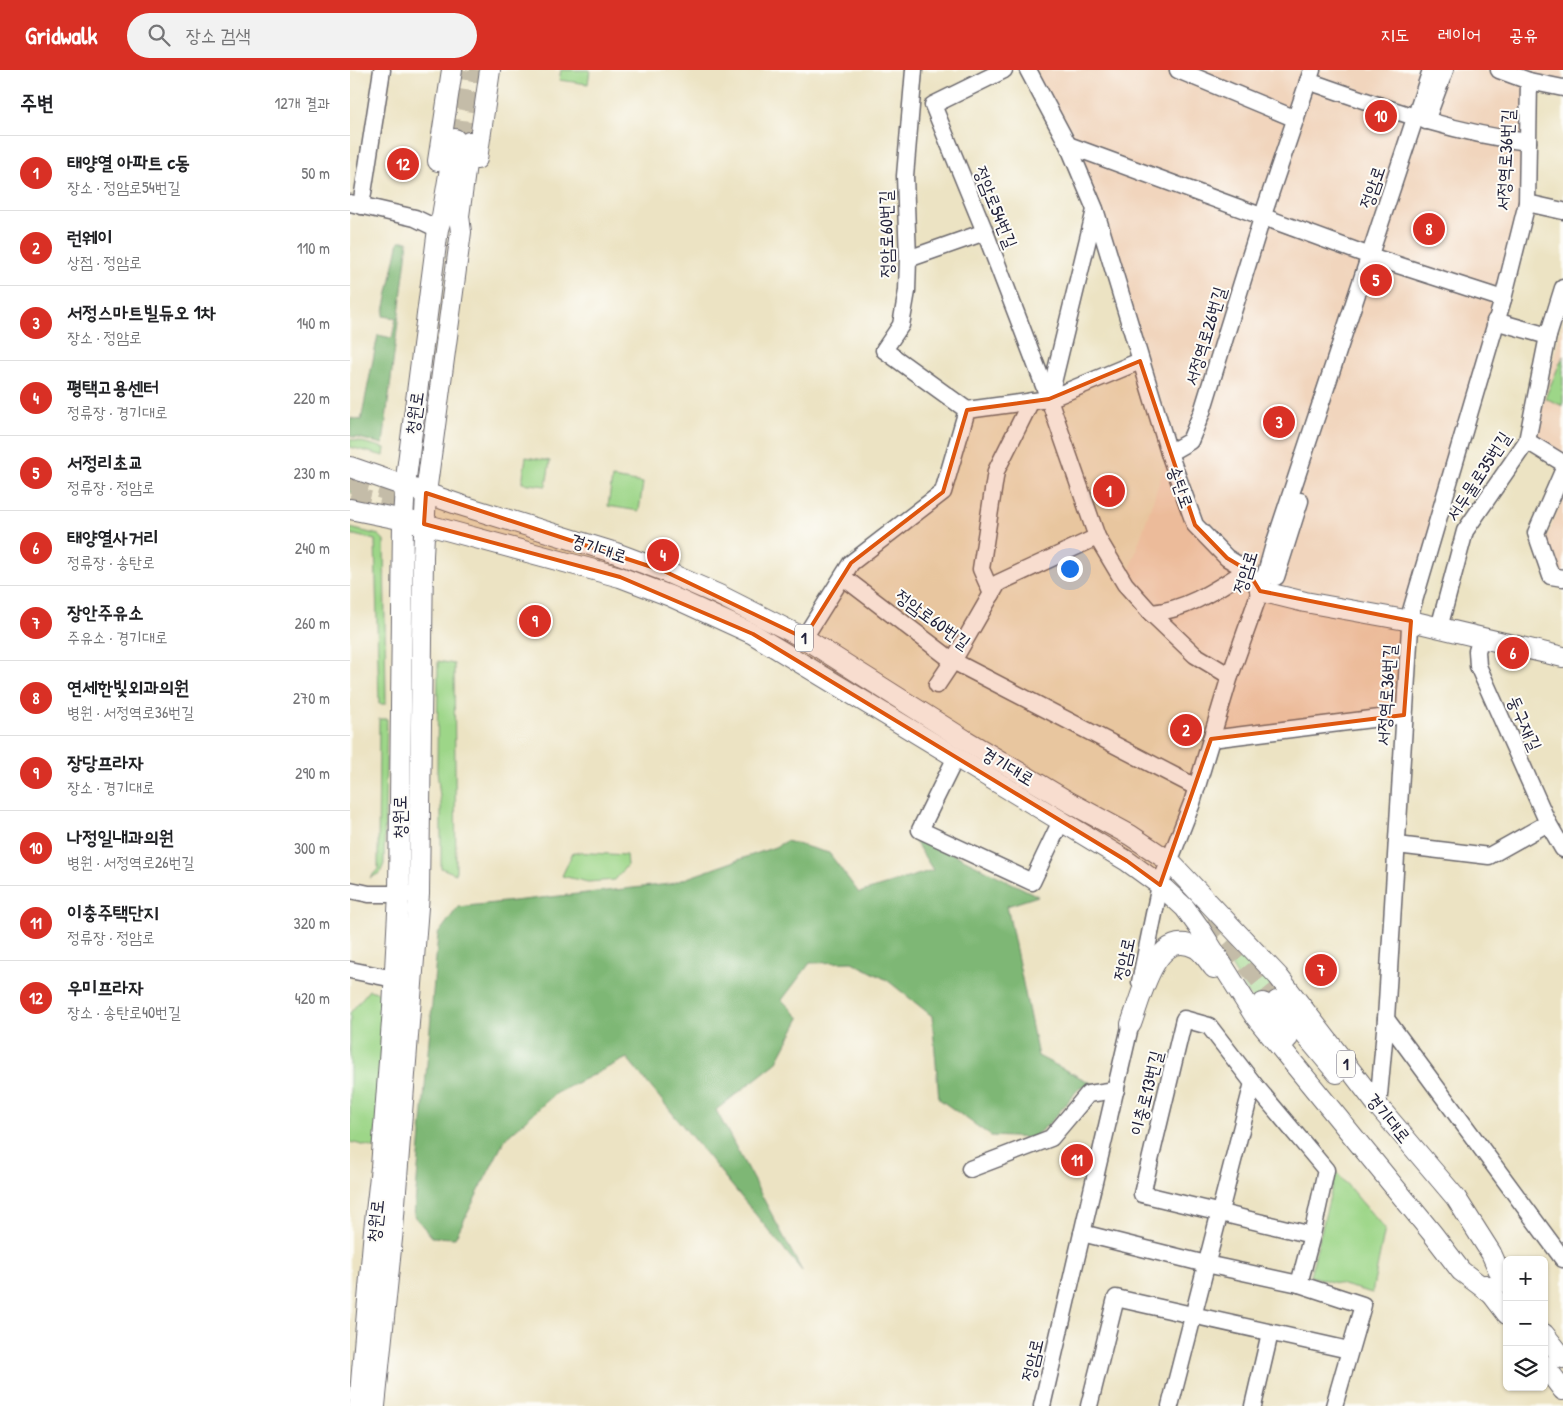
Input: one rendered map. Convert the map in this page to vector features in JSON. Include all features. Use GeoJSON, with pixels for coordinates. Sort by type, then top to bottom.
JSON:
{"type":"FeatureCollection","features":[{"type":"Feature","properties":{"kind":"main road","name":"청원로"},"geometry":{"type":"LineString","coordinates":[[438,229],[432,216],[452,70]]}},
{"type":"Feature","properties":{"kind":"main road","name":"청원로"},"geometry":{"type":"LineString","coordinates":[[461,232],[469,213],[490,70]]}},
{"type":"Feature","properties":{"kind":"main road","name":"청원로"},"geometry":{"type":"LineString","coordinates":[[359,1406],[381,1167],[399,894],[405,486],[438,229],[462,140],[459,216],[461,232],[426,493],[419,894],[392,1229],[375,1406]]}},
{"type":"Feature","properties":{"kind":"main road","name":"경기대로"},"geometry":{"type":"LineString","coordinates":[[350,468],[460,505],[616,553],[719,595],[804,638],[965,740],[1069,802],[1130,835],[1169,861],[1278,976],[1378,1106],[1456,1198],[1490,1253],[1504,1301]]}},
{"type":"Feature","properties":{"kind":"main road","name":"경기대로"},"geometry":{"type":"LineString","coordinates":[[350,509],[424,524],[620,577],[670,596],[753,634],[1127,860],[1160,885],[1184,908],[1263,1005],[1461,1271],[1501,1288]]}},
{"type":"Feature","properties":{"kind":"main road"},"geometry":{"type":"LineString","coordinates":[[1267,587],[1306,592],[1441,623],[1563,647]]}},
{"type":"Feature","properties":{"kind":"main road"},"geometry":{"type":"LineString","coordinates":[[1441,623],[1481,638],[1563,658]]}},
{"type":"Feature","properties":{"kind":"main road"},"geometry":{"type":"LineString","coordinates":[[1131,1024],[1155,961],[1167,948],[1180,943],[1197,948],[1263,1005]]}},
{"type":"Feature","properties":{"kind":"main road","name":"경기대로"},"geometry":{"type":"LineString","coordinates":[[1263,1005],[1427,1182],[1501,1288]]}},
{"type":"Feature","properties":{"kind":"main road"},"geometry":{"type":"LineString","coordinates":[[1548,1339],[1563,1358]]}},
{"type":"Feature","properties":{"kind":"main road"},"geometry":{"type":"LineString","coordinates":[[1548,1369],[1563,1390]]}},
{"type":"Feature","properties":{"kind":"street"},"geometry":{"type":"LineString","coordinates":[[382,70],[355,204],[415,218],[438,229]]}},
{"type":"Feature","properties":{"kind":"street","name":"정암로60번길"},"geometry":{"type":"LineString","coordinates":[[914,70],[905,176],[908,259],[906,291],[901,325],[884,350],[967,410]]}},
{"type":"Feature","properties":{"kind":"street","name":"정암로54번길"},"geometry":{"type":"LineString","coordinates":[[1004,70],[933,105],[985,232],[1049,399],[1097,537],[1125,584],[1151,613],[1195,654],[1230,676]]}},
{"type":"Feature","properties":{"kind":"street","name":"송탄로"},"geometry":{"type":"LineString","coordinates":[[1028,70],[1068,144],[1095,209],[1169,453],[1195,525],[1227,558],[1247,570],[1267,587]]}},
{"type":"Feature","properties":{"kind":"street"},"geometry":{"type":"LineString","coordinates":[[1178,70],[1296,119]]}},
{"type":"Feature","properties":{"kind":"street","name":"정암로"},"geometry":{"type":"LineString","coordinates":[[1042,1406],[1131,1024],[1160,885],[1196,787],[1230,676],[1267,587],[1421,120],[1431,70]]}},
{"type":"Feature","properties":{"kind":"street"},"geometry":{"type":"LineString","coordinates":[[1421,120],[1445,70]]}},
{"type":"Feature","properties":{"kind":"street"},"geometry":{"type":"LineString","coordinates":[[1499,70],[1529,81],[1563,88]]}},
{"type":"Feature","properties":{"kind":"street","name":"서정역로26번길"},"geometry":{"type":"LineString","coordinates":[[1169,453],[1190,441],[1202,412],[1262,218],[1310,76],[1421,120],[1507,140],[1528,142]]}},
{"type":"Feature","properties":{"kind":"street","name":"서정역로36번길"},"geometry":{"type":"LineString","coordinates":[[1378,1106],[1386,1019],[1411,616],[1502,299],[1527,203],[1529,81]]}},
{"type":"Feature","properties":{"kind":"street"},"geometry":{"type":"LineString","coordinates":[[1068,144],[1262,218],[1374,258],[1502,299]]}},
{"type":"Feature","properties":{"kind":"street"},"geometry":{"type":"LineString","coordinates":[[1527,203],[1563,211]]}},
{"type":"Feature","properties":{"kind":"street"},"geometry":{"type":"LineString","coordinates":[[1049,399],[1095,209]]}},
{"type":"Feature","properties":{"kind":"street"},"geometry":{"type":"LineString","coordinates":[[908,259],[985,232]]}},
{"type":"Feature","properties":{"kind":"street","name":"서두물로35번길"},"geometry":{"type":"LineString","coordinates":[[1441,623],[1465,531],[1527,441],[1548,336],[1563,288]]}},
{"type":"Feature","properties":{"kind":"street"},"geometry":{"type":"LineString","coordinates":[[1495,321],[1548,336]]}},
{"type":"Feature","properties":{"kind":"street"},"geometry":{"type":"LineString","coordinates":[[804,638],[851,563],[943,492],[967,410],[1049,399],[1140,361]]}},
{"type":"Feature","properties":{"kind":"street"},"geometry":{"type":"LineString","coordinates":[[992,594],[981,569],[996,472],[1032,401]]}},
{"type":"Feature","properties":{"kind":"street"},"geometry":{"type":"LineString","coordinates":[[1527,441],[1563,463]]}},
{"type":"Feature","properties":{"kind":"street"},"geometry":{"type":"LineString","coordinates":[[1563,471],[1536,533],[1551,576],[1563,578]]}},
{"type":"Feature","properties":{"kind":"street"},"geometry":{"type":"LineString","coordinates":[[937,685],[998,583],[1097,537]]}},
{"type":"Feature","properties":{"kind":"street"},"geometry":{"type":"LineString","coordinates":[[1151,613],[1166,612],[1204,597],[1247,570]]}},
{"type":"Feature","properties":{"kind":"street","name":"정암로60번길"},"geometry":{"type":"LineString","coordinates":[[843,577],[953,661],[1196,787]]}},
{"type":"Feature","properties":{"kind":"street","name":"둥구재길"},"geometry":{"type":"LineString","coordinates":[[1481,638],[1477,651],[1478,666],[1548,823],[1563,849]]}},
{"type":"Feature","properties":{"kind":"street"},"geometry":{"type":"LineString","coordinates":[[1211,739],[1404,715]]}},
{"type":"Feature","properties":{"kind":"street","name":"경기대로"},"geometry":{"type":"LineString","coordinates":[[956,757],[920,830],[1032,882],[1061,821]]}},
{"type":"Feature","properties":{"kind":"street"},"geometry":{"type":"LineString","coordinates":[[1397,845],[1489,856],[1548,823]]}},
{"type":"Feature","properties":{"kind":"street"},"geometry":{"type":"LineString","coordinates":[[350,890],[369,894],[419,894]]}},
{"type":"Feature","properties":{"kind":"street"},"geometry":{"type":"LineString","coordinates":[[350,970],[394,979]]}},
{"type":"Feature","properties":{"kind":"street","name":"이충로13번길"},"geometry":{"type":"LineString","coordinates":[[1299,1284],[1312,1234],[1326,1170],[1253,1083],[1209,1026],[1184,1019],[1142,1194],[1312,1234]]}},
{"type":"Feature","properties":{"kind":"street"},"geometry":{"type":"LineString","coordinates":[[1386,1019],[1562,1256]]}},
{"type":"Feature","properties":{"kind":"street"},"geometry":{"type":"LineString","coordinates":[[1170,1406],[1253,1083]]}},
{"type":"Feature","properties":{"kind":"street"},"geometry":{"type":"LineString","coordinates":[[970,1169],[1051,1138],[1088,1094],[1116,1090]]}},
{"type":"Feature","properties":{"kind":"street"},"geometry":{"type":"LineString","coordinates":[[1082,1233],[1206,1264],[1299,1284],[1363,1305],[1334,1406]]}},
{"type":"Feature","properties":{"kind":"street"},"geometry":{"type":"LineString","coordinates":[[1089,1406],[1116,1298],[1349,1350]]}},
{"type":"Feature","properties":{"kind":"street"},"geometry":{"type":"LineString","coordinates":[[1253,1406],[1270,1333]]}},
{"type":"Feature","properties":{"kind":"highlighted area"},"geometry":{"type":"Polygon","coordinates":[[[1140,361],[1195,525],[1227,558],[1247,570],[1260,591],[1411,621],[1404,715],[1211,739],[1160,885],[1127,861],[753,634],[620,577],[424,524],[426,493],[664,571],[804,638],[851,563],[943,492],[967,410],[1049,399],[1140,361]]]}},
{"type":"Feature","properties":{"kind":"shaded area"},"geometry":{"type":"Polygon","coordinates":[[[1028,70],[1563,70],[1563,80],[1529,81],[1527,203],[1411,611],[1404,715],[1211,739],[1230,676],[1125,584],[1169,453],[1095,209],[1028,70]]]}},
{"type":"Feature","properties":{"kind":"shaded area"},"geometry":{"type":"Polygon","coordinates":[[[1563,321],[1563,457],[1534,441],[1563,321]]]}},
{"type":"Feature","properties":{"kind":"shaded area"},"geometry":{"type":"Polygon","coordinates":[[[1563,498],[1563,576],[1554,572],[1544,544],[1563,498]]]}},
{"type":"Feature","properties":{"kind":"green space"},"geometry":{"type":"Polygon","coordinates":[[[561,70],[590,70],[588,84],[559,80],[561,70]]]}},
{"type":"Feature","properties":{"kind":"green space"},"geometry":{"type":"Polygon","coordinates":[[[399,241],[408,241],[383,444],[350,436],[350,418],[361,420],[378,335],[392,338],[396,318],[383,316],[399,241]]]}},
{"type":"Feature","properties":{"kind":"green space"},"geometry":{"type":"Polygon","coordinates":[[[1563,356],[1563,406],[1545,398],[1563,356]]]}},
{"type":"Feature","properties":{"kind":"green space"},"geometry":{"type":"Polygon","coordinates":[[[350,439],[385,448],[384,456],[350,447],[350,439]]]}},
{"type":"Feature","properties":{"kind":"green space"},"geometry":{"type":"Polygon","coordinates":[[[526,457],[550,461],[546,486],[522,483],[526,457]]]}},
{"type":"Feature","properties":{"kind":"green space"},"geometry":{"type":"Polygon","coordinates":[[[350,478],[360,481],[358,494],[350,492],[350,478]]]}},
{"type":"Feature","properties":{"kind":"green space"},"geometry":{"type":"Polygon","coordinates":[[[612,478],[643,483],[639,511],[608,506],[612,478]]]}},
{"type":"Feature","properties":{"kind":"green space"},"geometry":{"type":"Polygon","coordinates":[[[350,528],[379,535],[384,540],[386,704],[379,704],[375,540],[350,534],[350,528]]]}},
{"type":"Feature","properties":{"kind":"green space"},"geometry":{"type":"Polygon","coordinates":[[[438,661],[454,664],[456,874],[441,868],[441,806],[437,770],[438,661]]]}},
{"type":"Feature","properties":{"kind":"green space"},"geometry":{"type":"Polygon","coordinates":[[[379,719],[387,719],[384,864],[380,873],[370,878],[378,869],[379,719]]]}},
{"type":"Feature","properties":{"kind":"green space"},"geometry":{"type":"Polygon","coordinates":[[[909,832],[1038,896],[1007,906],[1038,1056],[1093,1084],[1080,1087],[1050,1123],[1032,1138],[991,1136],[939,1099],[932,1016],[887,980],[852,962],[810,963],[782,1000],[800,1018],[776,1063],[716,1110],[802,1271],[627,1058],[556,1093],[505,1139],[455,1238],[432,1237],[414,1216],[438,934],[458,907],[670,884],[775,847],[786,841],[829,853],[859,893],[933,870],[909,832]]]}},
{"type":"Feature","properties":{"kind":"green space"},"geometry":{"type":"Polygon","coordinates":[[[573,852],[626,855],[627,865],[615,880],[588,882],[562,876],[573,852]]]}},
{"type":"Feature","properties":{"kind":"green space"},"geometry":{"type":"Polygon","coordinates":[[[1231,943],[1236,945],[1284,987],[1257,1007],[1223,953],[1225,946],[1231,943]]]}},
{"type":"Feature","properties":{"kind":"green space"},"geometry":{"type":"Polygon","coordinates":[[[369,990],[385,994],[375,1148],[350,1142],[350,1013],[369,990]]]}},
{"type":"Feature","properties":{"kind":"green space"},"geometry":{"type":"Polygon","coordinates":[[[1336,1172],[1385,1229],[1372,1293],[1310,1276],[1336,1172]]]}},
{"type":"Feature","properties":{"kind":"tunnel"},"geometry":{"type":"LineString","coordinates":[[455,139],[465,70]]}},
{"type":"Feature","properties":{"kind":"tunnel"},"geometry":{"type":"LineString","coordinates":[[469,142],[480,70]]}},
{"type":"Feature","properties":{"kind":"tunnel"},"geometry":{"type":"LineString","coordinates":[[350,480],[407,496]]}},
{"type":"Feature","properties":{"kind":"tunnel"},"geometry":{"type":"LineString","coordinates":[[350,496],[420,515]]}},
{"type":"Feature","properties":{"kind":"tunnel"},"geometry":{"type":"LineString","coordinates":[[1190,895],[1273,996]]}},
{"type":"Feature","properties":{"kind":"place","name":"나정일내과의원"},"geometry":{"type":"Point","coordinates":[1381,116]}},
{"type":"Feature","properties":{"kind":"place","name":"우미프라자"},"geometry":{"type":"Point","coordinates":[403,164]}},
{"type":"Feature","properties":{"kind":"place","name":"연세한빛외과의원"},"geometry":{"type":"Point","coordinates":[1429,229]}},
{"type":"Feature","properties":{"kind":"place","name":"서정리초교"},"geometry":{"type":"Point","coordinates":[1376,280]}},
{"type":"Feature","properties":{"kind":"place","name":"서정스마트빌듀오 1차"},"geometry":{"type":"Point","coordinates":[1279,422]}},
{"type":"Feature","properties":{"kind":"place","name":"태양열 아파트 c동"},"geometry":{"type":"Point","coordinates":[1109,491]}},
{"type":"Feature","properties":{"kind":"place","name":"평택고용센터"},"geometry":{"type":"Point","coordinates":[663,555]}},
{"type":"Feature","properties":{"kind":"place","name":"장당프라자"},"geometry":{"type":"Point","coordinates":[535,621]}},
{"type":"Feature","properties":{"kind":"place","name":"태양열사거리"},"geometry":{"type":"Point","coordinates":[1513,653]}},
{"type":"Feature","properties":{"kind":"place","name":"런웨이"},"geometry":{"type":"Point","coordinates":[1186,730]}},
{"type":"Feature","properties":{"kind":"place","name":"장안주유소"},"geometry":{"type":"Point","coordinates":[1321,970]}},
{"type":"Feature","properties":{"kind":"place","name":"이충주택단지"},"geometry":{"type":"Point","coordinates":[1077,1160]}}]}
